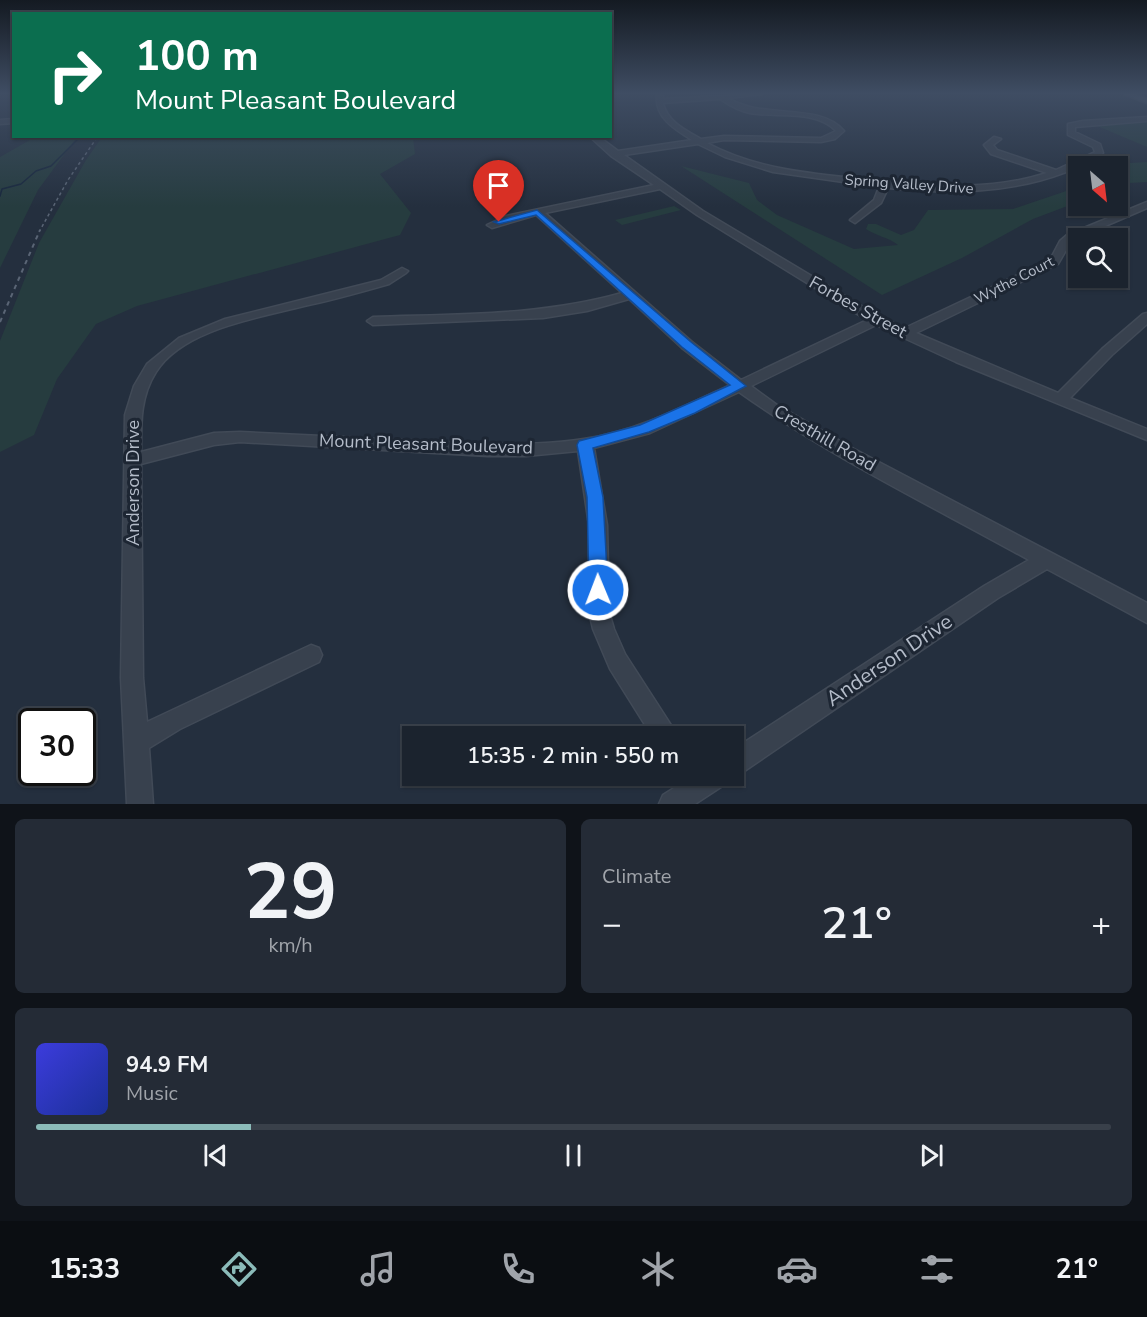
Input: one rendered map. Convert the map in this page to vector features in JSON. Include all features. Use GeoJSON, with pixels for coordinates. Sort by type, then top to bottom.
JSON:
{"type":"FeatureCollection","features":[{"type":"Feature","properties":{"kind":"street","name":"Spring Valley Drive"},"geometry":{"type":"LineString","coordinates":[[685,132],[732,159],[764,169],[936,189],[981,189],[1017,184],[1100,153],[1097,146],[1071,132]]}},
{"type":"Feature","properties":{"kind":"street"},"geometry":{"type":"LineString","coordinates":[[614,154],[698,141],[744,138],[821,140],[832,138],[839,132]]}},
{"type":"Feature","properties":{"kind":"street","name":"Forbes Street"},"geometry":{"type":"LineString","coordinates":[[594,138],[660,186],[876,320],[904,334],[1147,435]]}},
{"type":"Feature","properties":{"kind":"street"},"geometry":{"type":"LineString","coordinates":[[997,140],[988,145],[991,150],[1053,172]]}},
{"type":"Feature","properties":{"kind":"street"},"geometry":{"type":"LineString","coordinates":[[855,220],[878,201],[885,184]]}},
{"type":"Feature","properties":{"kind":"street"},"geometry":{"type":"LineString","coordinates":[[492,225],[506,219],[660,186]]}},
{"type":"Feature","properties":{"kind":"street","name":"Wythe Court"},"geometry":{"type":"LineString","coordinates":[[904,334],[1054,262],[1058,259],[1062,244],[1071,237],[1147,205]]}},
{"type":"Feature","properties":{"kind":"street","name":"Cresthill Road"},"geometry":{"type":"LineString","coordinates":[[537,212],[687,345],[740,386],[848,453],[1147,614]]}},
{"type":"Feature","properties":{"kind":"street","name":"Anderson Drive"},"geometry":{"type":"LineString","coordinates":[[140,804],[132,678],[133,415],[143,382],[156,362],[182,340],[203,330],[385,282],[402,271]]}},
{"type":"Feature","properties":{"kind":"street"},"geometry":{"type":"LineString","coordinates":[[373,321],[543,314],[587,307],[630,295]]}},
{"type":"Feature","properties":{"kind":"street"},"geometry":{"type":"LineString","coordinates":[[1060,399],[1107,352],[1147,317]]}},
{"type":"Feature","properties":{"kind":"street","name":"Mount Pleasant Boulevard"},"geometry":{"type":"LineString","coordinates":[[133,460],[214,439],[240,437],[488,450],[526,450],[585,445],[652,426],[876,320]]}},
{"type":"Feature","properties":{"kind":"street"},"geometry":{"type":"LineString","coordinates":[[585,445],[595,497],[599,612],[602,627],[609,646],[660,726]]}},
{"type":"Feature","properties":{"kind":"street","name":"Anderson Drive"},"geometry":{"type":"LineString","coordinates":[[744,756],[992,592],[1046,560]]}},
{"type":"Feature","properties":{"kind":"street"},"geometry":{"type":"LineString","coordinates":[[136,742],[172,721],[311,655]]}},
{"type":"Feature","properties":{"kind":"street"},"geometry":{"type":"LineString","coordinates":[[672,804],[693,786]]}},
{"type":"Feature","properties":{"kind":"green space"},"geometry":{"type":"Polygon","coordinates":[[[1110,132],[1147,132],[1147,147],[1110,132]]]}},
{"type":"Feature","properties":{"kind":"green space"},"geometry":{"type":"Polygon","coordinates":[[[33,138],[76,138],[38,190],[0,268],[0,157],[33,138]]]}},
{"type":"Feature","properties":{"kind":"green space"},"geometry":{"type":"Polygon","coordinates":[[[101,138],[413,138],[415,154],[380,174],[411,213],[400,235],[137,306],[96,324],[57,379],[34,435],[0,452],[0,341],[39,243],[86,160],[101,138]]]}},
{"type":"Feature","properties":{"kind":"green space"},"geometry":{"type":"Polygon","coordinates":[[[1147,162],[1147,182],[1128,183],[1128,164],[1147,162]]]}},
{"type":"Feature","properties":{"kind":"green space"},"geometry":{"type":"Polygon","coordinates":[[[681,166],[749,183],[757,200],[777,215],[854,249],[898,245],[866,229],[868,224],[876,224],[901,235],[914,230],[928,210],[1013,209],[1068,190],[1068,206],[1033,219],[962,258],[882,295],[681,166]]]}},
{"type":"Feature","properties":{"kind":"green space"},"geometry":{"type":"Polygon","coordinates":[[[674,206],[681,210],[622,225],[615,220],[674,206]]]}},
{"type":"Feature","properties":{"kind":"waterway"},"geometry":{"type":"LineString","coordinates":[[0,196],[2,189],[21,184],[36,171],[51,166],[79,138]]}},
{"type":"Feature","properties":{"kind":"railway"},"geometry":{"type":"LineString","coordinates":[[40,231],[68,180],[97,138]]}},
{"type":"Feature","properties":{"kind":"railway"},"geometry":{"type":"LineString","coordinates":[[0,322],[40,231]]}},
{"type":"Feature","properties":{"kind":"route"},"geometry":{"type":"LineString","coordinates":[[499,222],[537,212],[687,345],[740,386],[644,429],[585,445],[595,497],[598,590]]}}]}
